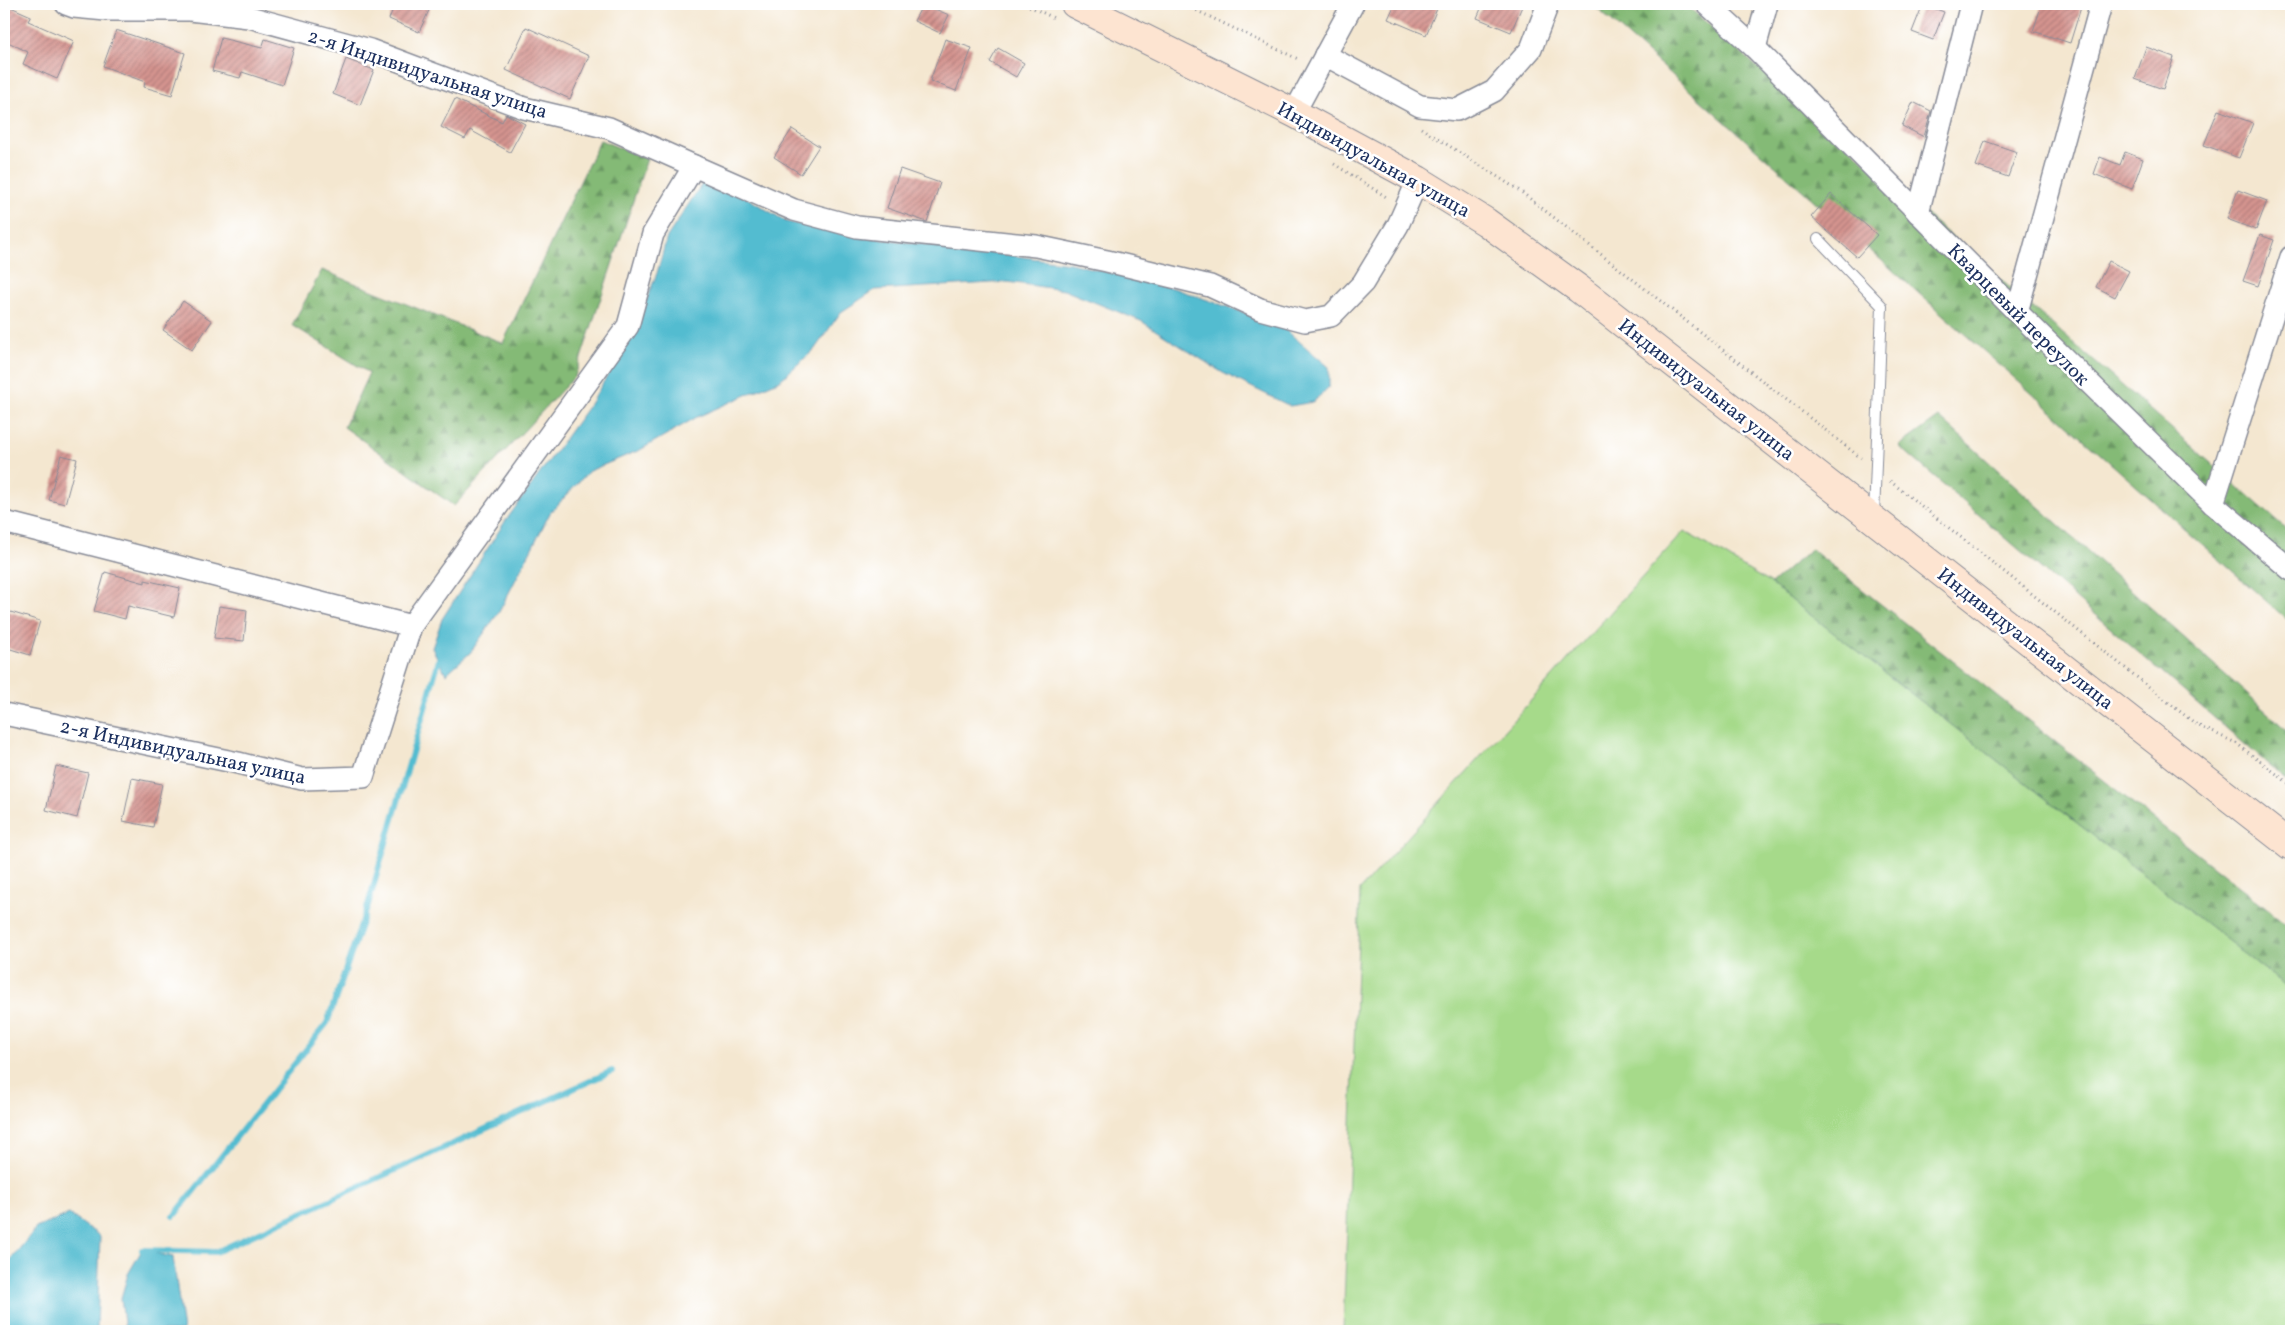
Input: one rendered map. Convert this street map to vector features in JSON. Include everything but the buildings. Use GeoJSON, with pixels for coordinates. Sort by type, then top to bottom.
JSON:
{"type":"FeatureCollection","features":[{"type":"Feature","properties":{"kind":"main road","name":"Индивидуальная улица"},"geometry":{"type":"LineString","coordinates":[[1075,4],[1294,113],[1418,180],[1486,222],[1580,289],[2291,846]]}},
{"type":"Feature","properties":{"kind":"street","name":"2-я Индивидуальная улица"},"geometry":{"type":"LineString","coordinates":[[66,4],[74,7],[106,10],[190,10],[249,17],[370,50],[524,108],[609,128],[794,210],[857,227],[958,240],[1036,246],[1107,261],[1210,286],[1260,309],[1305,321],[1331,316],[1363,283],[1398,225],[1418,180]]}},
{"type":"Feature","properties":{"kind":"street"},"geometry":{"type":"LineString","coordinates":[[1294,113],[1353,4]]}},
{"type":"Feature","properties":{"kind":"street"},"geometry":{"type":"LineString","coordinates":[[1321,62],[1420,106],[1458,110],[1494,91],[1531,49],[1548,4]]}},
{"type":"Feature","properties":{"kind":"street","name":"Кварцевый переулок"},"geometry":{"type":"LineString","coordinates":[[1707,4],[1755,48],[2017,312],[2213,504],[2291,570]]}},
{"type":"Feature","properties":{"kind":"street"},"geometry":{"type":"LineString","coordinates":[[1755,48],[1767,4]]}},
{"type":"Feature","properties":{"kind":"street"},"geometry":{"type":"LineString","coordinates":[[1918,213],[1972,4]]}},
{"type":"Feature","properties":{"kind":"street"},"geometry":{"type":"LineString","coordinates":[[2017,312],[2101,4]]}},
{"type":"Feature","properties":{"kind":"street"},"geometry":{"type":"LineString","coordinates":[[4,522],[411,626],[628,326],[653,234],[694,166]]}},
{"type":"Feature","properties":{"kind":"street"},"geometry":{"type":"LineString","coordinates":[[2213,504],[2291,257]]}},
{"type":"Feature","properties":{"kind":"street","name":"2-я Индивидуальная улица"},"geometry":{"type":"LineString","coordinates":[[4,714],[238,763],[302,779],[362,777],[411,626]]}},
{"type":"Feature","properties":{"kind":"lane"},"geometry":{"type":"LineString","coordinates":[[1818,239],[1882,306],[1874,520]]}},
{"type":"Feature","properties":{"kind":"path"},"geometry":{"type":"LineString","coordinates":[[1183,4],[1321,62]]}},
{"type":"Feature","properties":{"kind":"path"},"geometry":{"type":"LineString","coordinates":[[1415,124],[1520,191],[2197,725],[2236,743],[2291,785]]}},
{"type":"Feature","properties":{"kind":"green space"},"geometry":{"type":"Polygon","coordinates":[[[1592,4],[1685,4],[2291,533],[2291,623],[1592,4]]]}},
{"type":"Feature","properties":{"kind":"green space"},"geometry":{"type":"Polygon","coordinates":[[[600,140],[647,159],[575,376],[454,506],[344,427],[369,373],[292,325],[322,270],[503,343],[600,140]]]}},
{"type":"Feature","properties":{"kind":"green space"},"geometry":{"type":"Polygon","coordinates":[[[1939,417],[2291,734],[2291,784],[1899,446],[1939,417]]]}},
{"type":"Feature","properties":{"kind":"green space"},"geometry":{"type":"Polygon","coordinates":[[[1684,531],[1771,584],[2291,990],[2291,1331],[1343,1331],[1360,890],[1684,531]]]}},
{"type":"Feature","properties":{"kind":"green space"},"geometry":{"type":"Polygon","coordinates":[[[1811,549],[2291,928],[2291,990],[1771,584],[1811,549]]]}},
{"type":"Feature","properties":{"kind":"water"},"geometry":{"type":"Polygon","coordinates":[[[702,184],[742,195],[787,222],[842,234],[1070,263],[1176,289],[1280,325],[1329,367],[1329,387],[1313,402],[1290,406],[1223,373],[1141,321],[1064,290],[1008,282],[875,290],[841,312],[814,350],[780,380],[697,417],[640,450],[589,471],[550,513],[499,612],[470,653],[446,674],[432,648],[442,619],[504,523],[590,404],[633,334],[657,273],[667,237],[702,184]]]}},
{"type":"Feature","properties":{"kind":"water"},"geometry":{"type":"Polygon","coordinates":[[[69,1214],[100,1236],[97,1331],[18,1331],[18,1324],[4,1325],[4,1268],[36,1228],[69,1214]]]}},
{"type":"Feature","properties":{"kind":"water"},"geometry":{"type":"Polygon","coordinates":[[[142,1250],[173,1257],[183,1331],[125,1331],[121,1298],[128,1274],[142,1250]]]}},
{"type":"Feature","properties":{"kind":"waterway"},"geometry":{"type":"LineString","coordinates":[[174,1216],[327,1023],[368,905],[441,653]]}},
{"type":"Feature","properties":{"kind":"waterway"},"geometry":{"type":"LineString","coordinates":[[142,1250],[216,1252],[612,1071]]}}]}
